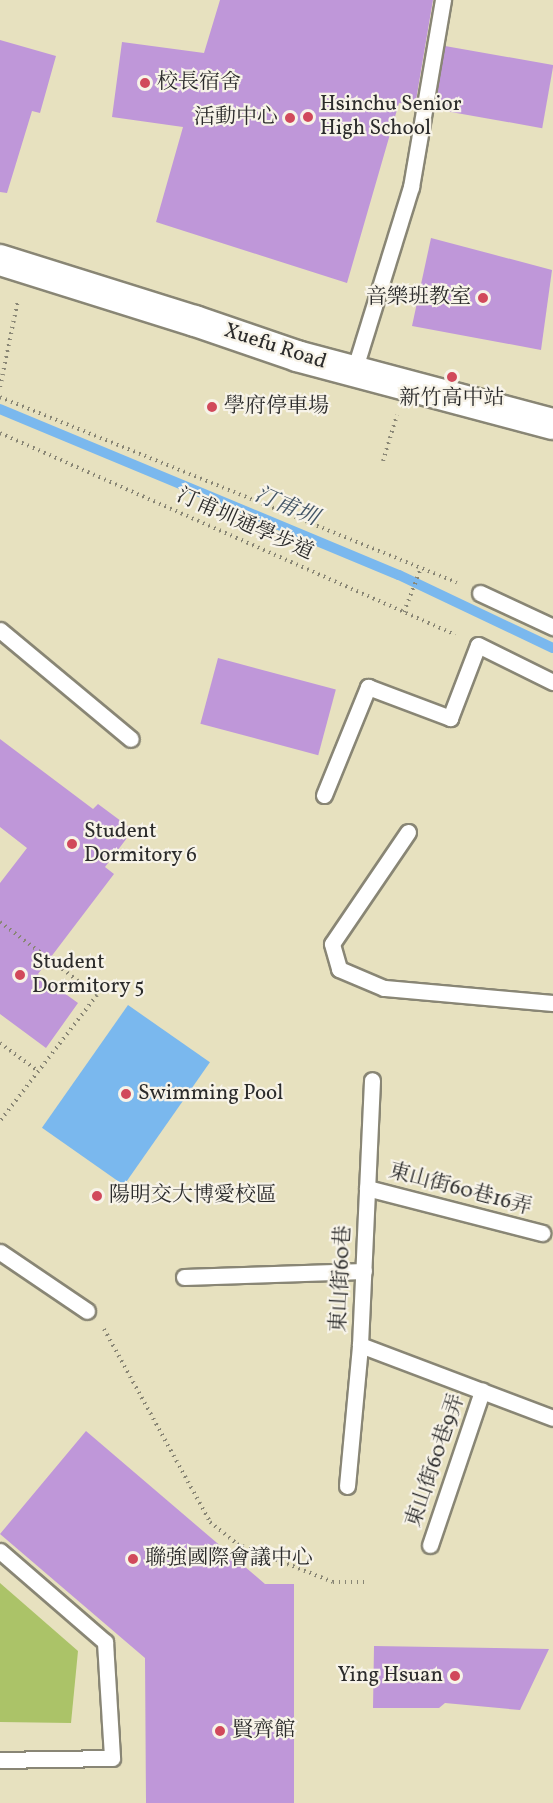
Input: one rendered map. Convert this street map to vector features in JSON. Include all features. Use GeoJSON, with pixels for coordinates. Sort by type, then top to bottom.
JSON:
{"type":"FeatureCollection","features":[{"type":"Feature","properties":{"kind":"street","name":"Xuefu Road"},"geometry":{"type":"LineString","coordinates":[[12,264],[195,321],[297,356],[553,424]]}},
{"type":"Feature","properties":{"kind":"lane"},"geometry":{"type":"LineString","coordinates":[[354,371],[411,187],[443,0]]}},
{"type":"Feature","properties":{"kind":"lane"},"geometry":{"type":"LineString","coordinates":[[480,593],[553,627]]}},
{"type":"Feature","properties":{"kind":"lane"},"geometry":{"type":"LineString","coordinates":[[0,630],[131,739]]}},
{"type":"Feature","properties":{"kind":"lane"},"geometry":{"type":"LineString","coordinates":[[324,795],[368,687],[450,718],[478,645],[553,682]]}},
{"type":"Feature","properties":{"kind":"lane"},"geometry":{"type":"LineString","coordinates":[[408,832],[332,944],[339,969],[384,988],[553,1003]]}},
{"type":"Feature","properties":{"kind":"lane","name":"東山街60巷"},"geometry":{"type":"LineString","coordinates":[[372,1080],[360,1345],[553,1418]]}},
{"type":"Feature","properties":{"kind":"lane","name":"東山街60巷16弄"},"geometry":{"type":"LineString","coordinates":[[368,1188],[542,1233]]}},
{"type":"Feature","properties":{"kind":"lane"},"geometry":{"type":"LineString","coordinates":[[0,1252],[87,1311]]}},
{"type":"Feature","properties":{"kind":"lane"},"geometry":{"type":"LineString","coordinates":[[184,1277],[364,1271]]}},
{"type":"Feature","properties":{"kind":"lane"},"geometry":{"type":"LineString","coordinates":[[347,1486],[360,1345]]}},
{"type":"Feature","properties":{"kind":"lane","name":"東山街60巷9弄"},"geometry":{"type":"LineString","coordinates":[[430,1545],[482,1391]]}},
{"type":"Feature","properties":{"kind":"lane"},"geometry":{"type":"LineString","coordinates":[[0,1551],[105,1642],[112,1758],[0,1760]]}},
{"type":"Feature","properties":{"kind":"path"},"geometry":{"type":"LineString","coordinates":[[0,387],[12,264]]}},
{"type":"Feature","properties":{"kind":"path"},"geometry":{"type":"LineString","coordinates":[[383,460],[406,385]]}},
{"type":"Feature","properties":{"kind":"path","name":"汀甫圳通學步道"},"geometry":{"type":"LineString","coordinates":[[0,396],[480,593]]}},
{"type":"Feature","properties":{"kind":"path","name":"汀甫圳通學步道"},"geometry":{"type":"LineString","coordinates":[[0,433],[478,645]]}},
{"type":"Feature","properties":{"kind":"path"},"geometry":{"type":"LineString","coordinates":[[404,612],[421,568]]}},
{"type":"Feature","properties":{"kind":"path"},"geometry":{"type":"LineString","coordinates":[[0,922],[97,995],[0,1121]]}},
{"type":"Feature","properties":{"kind":"path"},"geometry":{"type":"LineString","coordinates":[[0,1043],[38,1071]]}},
{"type":"Feature","properties":{"kind":"path"},"geometry":{"type":"LineString","coordinates":[[87,1311],[106,1330],[210,1522],[237,1544],[333,1582],[367,1582]]}},
{"type":"Feature","properties":{"kind":"green space"},"geometry":{"type":"Polygon","coordinates":[[[0,1583],[78,1651],[71,1723],[0,1722],[0,1583]]]}},
{"type":"Feature","properties":{"kind":"water","name":"Swimming Pool"},"geometry":{"type":"Polygon","coordinates":[[[128,1005],[210,1062],[124,1185],[42,1128],[128,1005]]]}},
{"type":"Feature","properties":{"kind":"building","name":"活動中心"},"geometry":{"type":"Polygon","coordinates":[[[220,0],[433,0],[415,106],[399,103],[347,283],[156,222],[183,127],[112,117],[122,42],[204,53],[220,0]]]}},
{"type":"Feature","properties":{"kind":"building"},"geometry":{"type":"Polygon","coordinates":[[[0,40],[56,56],[40,113],[32,111],[7,193],[0,192],[0,40]]]}},
{"type":"Feature","properties":{"kind":"building"},"geometry":{"type":"Polygon","coordinates":[[[445,46],[553,65],[542,128],[434,109],[445,46]]]}},
{"type":"Feature","properties":{"kind":"building","name":"音樂班教室"},"geometry":{"type":"Polygon","coordinates":[[[431,238],[552,270],[541,350],[412,326],[431,238]]]}},
{"type":"Feature","properties":{"kind":"building"},"geometry":{"type":"Polygon","coordinates":[[[218,658],[336,690],[318,755],[200,724],[218,658]]]}},
{"type":"Feature","properties":{"kind":"building","name":"Student Dormitory 6"},"geometry":{"type":"Polygon","coordinates":[[[0,739],[93,809],[98,804],[133,830],[105,867],[114,874],[38,974],[78,1003],[46,1048],[0,1014],[0,883],[27,848],[0,827],[0,739]]]}},
{"type":"Feature","properties":{"kind":"building"},"geometry":{"type":"Polygon","coordinates":[[[86,1431],[265,1584],[294,1584],[294,1803],[146,1803],[145,1658],[0,1534],[86,1431]]]}},
{"type":"Feature","properties":{"kind":"building","name":"Ying Hsuan"},"geometry":{"type":"Polygon","coordinates":[[[374,1646],[549,1649],[520,1710],[445,1703],[439,1708],[373,1708],[374,1646]]]}},
{"type":"Feature","properties":{"kind":"waterway","name":"汀甫圳"},"geometry":{"type":"LineString","coordinates":[[0,409],[399,575],[553,648]]}},
{"type":"Feature","properties":{"kind":"place","name":"校長宿舍"},"geometry":{"type":"Point","coordinates":[145,83]}},
{"type":"Feature","properties":{"kind":"place","name":"Hsinchu Senior High School"},"geometry":{"type":"Point","coordinates":[308,117]}},
{"type":"Feature","properties":{"kind":"place","name":"活動中心"},"geometry":{"type":"Point","coordinates":[290,118]}},
{"type":"Feature","properties":{"kind":"place","name":"音樂班教室"},"geometry":{"type":"Point","coordinates":[483,298]}},
{"type":"Feature","properties":{"kind":"place","name":"新竹高中站"},"geometry":{"type":"Point","coordinates":[452,377]}},
{"type":"Feature","properties":{"kind":"place","name":"學府停車場"},"geometry":{"type":"Point","coordinates":[212,407]}},
{"type":"Feature","properties":{"kind":"place","name":"Student Dormitory 6"},"geometry":{"type":"Point","coordinates":[72,844]}},
{"type":"Feature","properties":{"kind":"place","name":"Student Dormitory 5"},"geometry":{"type":"Point","coordinates":[20,975]}},
{"type":"Feature","properties":{"kind":"place","name":"Swimming Pool"},"geometry":{"type":"Point","coordinates":[126,1094]}},
{"type":"Feature","properties":{"kind":"place","name":"陽明交大博愛校區"},"geometry":{"type":"Point","coordinates":[97,1196]}},
{"type":"Feature","properties":{"kind":"place","name":"聯強國際會議中心"},"geometry":{"type":"Point","coordinates":[133,1559]}},
{"type":"Feature","properties":{"kind":"place","name":"Ying Hsuan"},"geometry":{"type":"Point","coordinates":[455,1676]}},
{"type":"Feature","properties":{"kind":"place","name":"賢齊館"},"geometry":{"type":"Point","coordinates":[220,1731]}}]}
